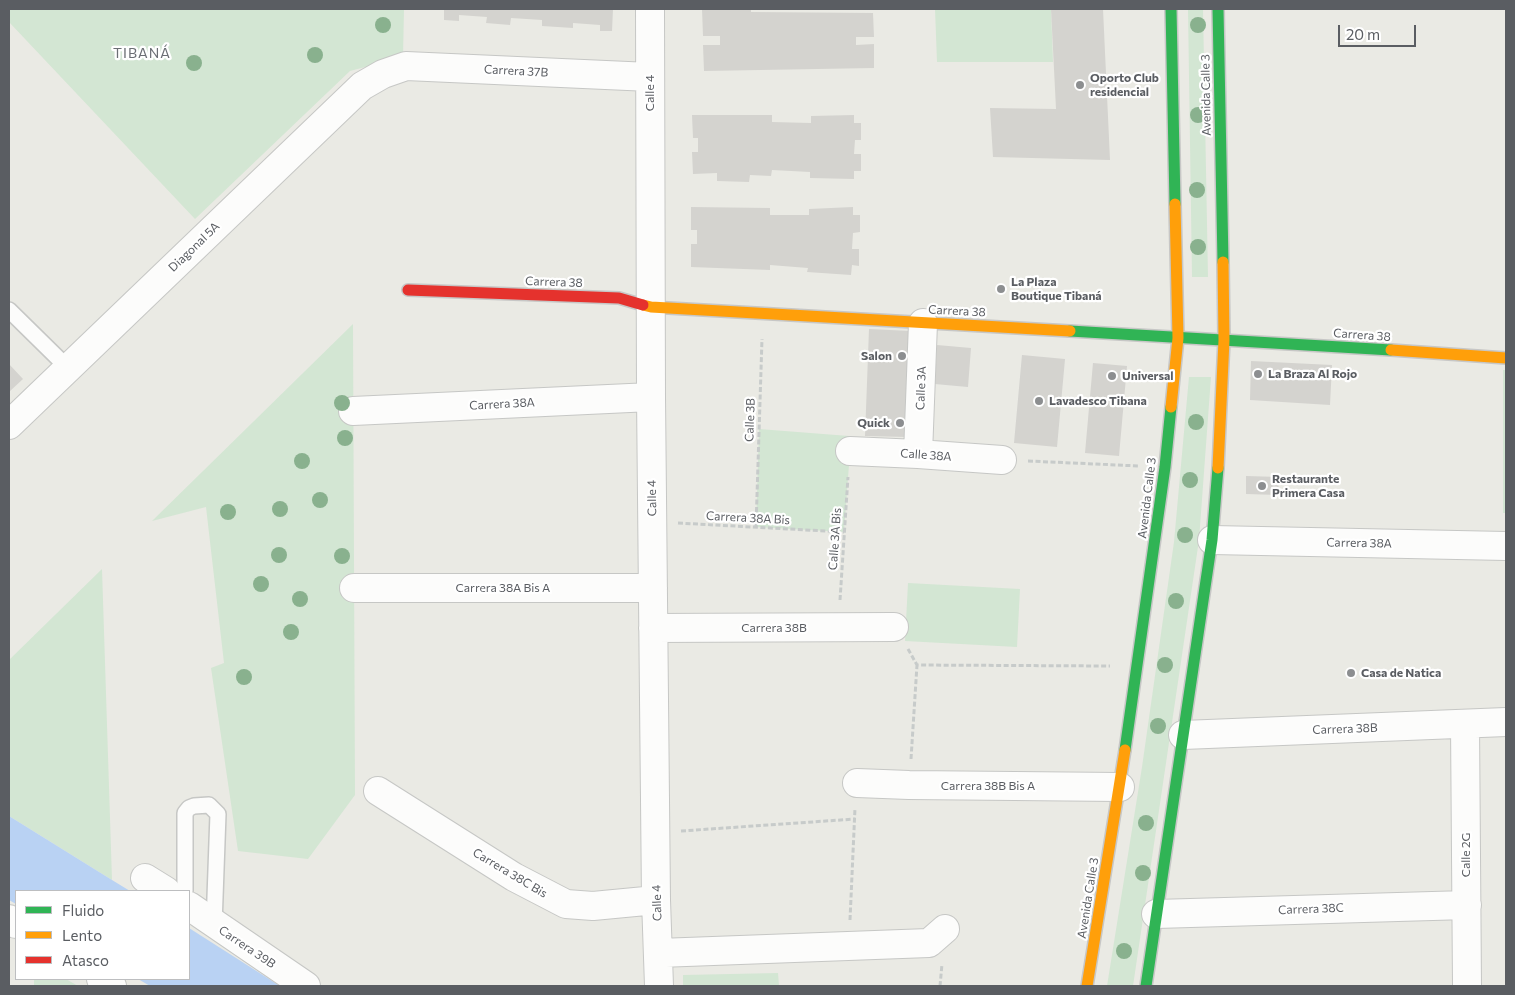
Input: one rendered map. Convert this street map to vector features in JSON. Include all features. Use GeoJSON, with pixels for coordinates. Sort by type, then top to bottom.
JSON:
{"type":"FeatureCollection","features":[{"type":"Feature","properties":{"kind":"main road","name":"Avenida Calle 3"},"geometry":{"type":"LineString","coordinates":[[1087,986],[1120,787],[1164,477],[1178,338],[1171,9]]}},
{"type":"Feature","properties":{"kind":"main road","name":"Avenida Calle 3"},"geometry":{"type":"LineString","coordinates":[[1146,986],[1212,540],[1220,450],[1224,340],[1218,9]]}},
{"type":"Feature","properties":{"kind":"main road","name":"Carrera 38"},"geometry":{"type":"LineString","coordinates":[[408,290],[619,298],[650,307],[1506,358]]}},
{"type":"Feature","properties":{"kind":"street","name":"Calle 4"},"geometry":{"type":"LineString","coordinates":[[650,9],[650,307],[656,900],[659,986]]}},
{"type":"Feature","properties":{"kind":"street","name":"Carrera 37B"},"geometry":{"type":"LineString","coordinates":[[383,74],[406,66],[650,77]]}},
{"type":"Feature","properties":{"kind":"street","name":"Diagonal 5A"},"geometry":{"type":"LineString","coordinates":[[9,425],[362,86],[383,74]]}},
{"type":"Feature","properties":{"kind":"street","name":"Calle 3A"},"geometry":{"type":"LineString","coordinates":[[918,454],[923,323]]}},
{"type":"Feature","properties":{"kind":"street","name":"Carrera 38A"},"geometry":{"type":"LineString","coordinates":[[353,411],[651,397]]}},
{"type":"Feature","properties":{"kind":"street","name":"Calle 38A"},"geometry":{"type":"LineString","coordinates":[[850,451],[1002,460]]}},
{"type":"Feature","properties":{"kind":"street","name":"Carrera 38A"},"geometry":{"type":"LineString","coordinates":[[1212,540],[1506,546]]}},
{"type":"Feature","properties":{"kind":"street","name":"Carrera 38A Bis A"},"geometry":{"type":"LineString","coordinates":[[354,588],[653,588]]}},
{"type":"Feature","properties":{"kind":"street","name":"Carrera 38B"},"geometry":{"type":"LineString","coordinates":[[653,628],[894,627]]}},
{"type":"Feature","properties":{"kind":"street","name":"Carrera 38B"},"geometry":{"type":"LineString","coordinates":[[1183,735],[1506,722]]}},
{"type":"Feature","properties":{"kind":"street","name":"Calle 2G"},"geometry":{"type":"LineString","coordinates":[[1465,724],[1467,986]]}},
{"type":"Feature","properties":{"kind":"street","name":"Carrera 38B Bis A"},"geometry":{"type":"LineString","coordinates":[[857,783],[1120,787]]}},
{"type":"Feature","properties":{"kind":"street","name":"Carrera 38C Bis"},"geometry":{"type":"LineString","coordinates":[[378,791],[514,877],[566,904],[594,906],[656,900]]}},
{"type":"Feature","properties":{"kind":"street","name":"Carrera 38C"},"geometry":{"type":"LineString","coordinates":[[1156,914],[1467,904]]}},
{"type":"Feature","properties":{"kind":"street","name":"Carrera 39B"},"geometry":{"type":"LineString","coordinates":[[190,907],[306,986]]}},
{"type":"Feature","properties":{"kind":"street"},"geometry":{"type":"LineString","coordinates":[[659,953],[929,943],[945,929]]}},
{"type":"Feature","properties":{"kind":"lane"},"geometry":{"type":"LineString","coordinates":[[9,310],[68,368]]}},
{"type":"Feature","properties":{"kind":"lane"},"geometry":{"type":"LineString","coordinates":[[185,890],[186,813],[189,808],[194,806],[209,805],[218,814],[214,924]]}},
{"type":"Feature","properties":{"kind":"path","name":"Calle 3B"},"geometry":{"type":"LineString","coordinates":[[756,527],[762,314]]}},
{"type":"Feature","properties":{"kind":"path","name":"Calle 3A Bis"},"geometry":{"type":"LineString","coordinates":[[838,628],[850,451]]}},
{"type":"Feature","properties":{"kind":"path"},"geometry":{"type":"LineString","coordinates":[[1002,460],[1146,466]]}},
{"type":"Feature","properties":{"kind":"path","name":"Carrera 38A Bis"},"geometry":{"type":"LineString","coordinates":[[652,521],[844,532]]}},
{"type":"Feature","properties":{"kind":"path"},"geometry":{"type":"LineString","coordinates":[[894,627],[917,665],[909,785]]}},
{"type":"Feature","properties":{"kind":"path"},"geometry":{"type":"LineString","coordinates":[[917,665],[1118,666]]}},
{"type":"Feature","properties":{"kind":"path"},"geometry":{"type":"LineString","coordinates":[[848,946],[857,783]]}},
{"type":"Feature","properties":{"kind":"path"},"geometry":{"type":"LineString","coordinates":[[656,833],[855,820]]}},
{"type":"Feature","properties":{"kind":"green space"},"geometry":{"type":"Polygon","coordinates":[[[9,9],[404,9],[403,57],[350,71],[195,219],[9,22],[9,9]]]}},
{"type":"Feature","properties":{"kind":"green space"},"geometry":{"type":"Polygon","coordinates":[[[935,9],[1051,9],[1053,62],[937,62],[935,9]]]}},
{"type":"Feature","properties":{"kind":"green space"},"geometry":{"type":"Polygon","coordinates":[[[1188,9],[1203,9],[1208,277],[1192,277],[1188,9]]]}},
{"type":"Feature","properties":{"kind":"green space"},"geometry":{"type":"Polygon","coordinates":[[[353,324],[355,795],[308,859],[238,851],[211,668],[224,663],[206,507],[152,521],[353,324]]]}},
{"type":"Feature","properties":{"kind":"green space"},"geometry":{"type":"Polygon","coordinates":[[[1503,370],[1506,370],[1506,513],[1503,513],[1503,370]]]}},
{"type":"Feature","properties":{"kind":"green space"},"geometry":{"type":"Polygon","coordinates":[[[1189,377],[1211,377],[1199,540],[1133,986],[1107,986],[1142,767],[1174,542],[1189,377]]]}},
{"type":"Feature","properties":{"kind":"green space"},"geometry":{"type":"Polygon","coordinates":[[[759,429],[849,436],[850,451],[844,532],[756,527],[759,429]]]}},
{"type":"Feature","properties":{"kind":"green space"},"geometry":{"type":"Polygon","coordinates":[[[102,569],[112,880],[9,816],[9,660],[102,569]]]}},
{"type":"Feature","properties":{"kind":"green space"},"geometry":{"type":"Polygon","coordinates":[[[908,583],[1020,589],[1017,647],[905,641],[908,583]]]}},
{"type":"Feature","properties":{"kind":"green space"},"geometry":{"type":"Polygon","coordinates":[[[778,973],[779,986],[683,986],[683,975],[778,973]]]}},
{"type":"Feature","properties":{"kind":"green space"},"geometry":{"type":"Polygon","coordinates":[[[34,980],[68,980],[78,986],[34,986],[34,980]]]}},
{"type":"Feature","properties":{"kind":"water"},"geometry":{"type":"Polygon","coordinates":[[[9,816],[128,890],[15,890],[15,903],[9,900],[9,816]]]}},
{"type":"Feature","properties":{"kind":"water"},"geometry":{"type":"Polygon","coordinates":[[[190,929],[280,986],[150,986],[140,980],[190,980],[190,929]]]}},
{"type":"Feature","properties":{"kind":"building"},"geometry":{"type":"Polygon","coordinates":[[[444,9],[613,9],[612,31],[600,31],[600,25],[573,23],[573,28],[542,26],[542,20],[511,18],[510,25],[486,23],[487,17],[459,15],[459,21],[444,20],[444,9]]]}},
{"type":"Feature","properties":{"kind":"building"},"geometry":{"type":"Polygon","coordinates":[[[702,9],[751,9],[751,12],[873,13],[874,37],[856,37],[856,45],[874,44],[874,68],[704,71],[703,45],[720,45],[720,36],[703,36],[702,9]]]}},
{"type":"Feature","properties":{"kind":"building","name":"Oporto Club residencial"},"geometry":{"type":"Polygon","coordinates":[[[1051,9],[1103,9],[1110,160],[993,157],[990,108],[1056,109],[1051,9]]]}},
{"type":"Feature","properties":{"kind":"building"},"geometry":{"type":"Polygon","coordinates":[[[692,115],[772,115],[772,122],[811,123],[811,116],[854,115],[854,123],[861,123],[861,140],[855,140],[854,154],[861,154],[861,171],[854,171],[854,179],[810,178],[810,172],[772,170],[771,176],[750,175],[749,182],[717,181],[717,173],[693,174],[692,152],[698,152],[698,138],[693,138],[692,115]]]}},
{"type":"Feature","properties":{"kind":"building"},"geometry":{"type":"Polygon","coordinates":[[[691,207],[770,208],[770,215],[809,215],[809,209],[853,207],[853,215],[860,215],[860,232],[853,233],[852,249],[859,249],[859,266],[852,265],[851,275],[807,272],[808,268],[770,265],[770,270],[691,267],[691,244],[697,244],[697,230],[691,230],[691,207]]]}},
{"type":"Feature","properties":{"kind":"building"},"geometry":{"type":"Polygon","coordinates":[[[869,329],[911,331],[907,437],[865,436],[869,329]]]}},
{"type":"Feature","properties":{"kind":"building"},"geometry":{"type":"Polygon","coordinates":[[[937,345],[971,348],[968,387],[935,384],[937,345]]]}},
{"type":"Feature","properties":{"kind":"building","name":"Lavadesco Tibana"},"geometry":{"type":"Polygon","coordinates":[[[1022,355],[1065,359],[1057,447],[1014,443],[1022,355]]]}},
{"type":"Feature","properties":{"kind":"building"},"geometry":{"type":"Polygon","coordinates":[[[1251,361],[1332,365],[1330,405],[1250,400],[1251,361]]]}},
{"type":"Feature","properties":{"kind":"building"},"geometry":{"type":"Polygon","coordinates":[[[1093,363],[1127,366],[1119,456],[1085,453],[1093,363]]]}},
{"type":"Feature","properties":{"kind":"building"},"geometry":{"type":"Polygon","coordinates":[[[9,364],[23,379],[9,392],[9,364]]]}},
{"type":"Feature","properties":{"kind":"building","name":"Restaurante Primera Casa"},"geometry":{"type":"Polygon","coordinates":[[[1246,476],[1279,477],[1278,495],[1246,494],[1246,476]]]}},
{"type":"Feature","properties":{"kind":"traffic: fast"},"geometry":{"type":"LineString","coordinates":[[1171,9],[1175,204]]}},
{"type":"Feature","properties":{"kind":"traffic: fast"},"geometry":{"type":"LineString","coordinates":[[1218,9],[1223,262]]}},
{"type":"Feature","properties":{"kind":"traffic: fast"},"geometry":{"type":"LineString","coordinates":[[1070,331],[1391,350]]}},
{"type":"Feature","properties":{"kind":"traffic: fast"},"geometry":{"type":"LineString","coordinates":[[1125,750],[1165,467],[1171,407]]}},
{"type":"Feature","properties":{"kind":"traffic: fast"},"geometry":{"type":"LineString","coordinates":[[1146,986],[1212,540],[1218,468]]}},
{"type":"Feature","properties":{"kind":"traffic: slow"},"geometry":{"type":"LineString","coordinates":[[1171,407],[1178,338],[1175,204]]}},
{"type":"Feature","properties":{"kind":"traffic: slow"},"geometry":{"type":"LineString","coordinates":[[1218,468],[1224,340],[1223,262]]}},
{"type":"Feature","properties":{"kind":"traffic: slow"},"geometry":{"type":"LineString","coordinates":[[643,305],[651,307],[1070,331]]}},
{"type":"Feature","properties":{"kind":"traffic: slow"},"geometry":{"type":"LineString","coordinates":[[1391,350],[1506,358]]}},
{"type":"Feature","properties":{"kind":"traffic: slow"},"geometry":{"type":"LineString","coordinates":[[1087,986],[1125,750]]}},
{"type":"Feature","properties":{"kind":"traffic: jam"},"geometry":{"type":"LineString","coordinates":[[408,290],[619,298],[643,305]]}},
{"type":"Feature","properties":{"kind":"place","name":"Oporto Club residencial"},"geometry":{"type":"Point","coordinates":[1080,85]}},
{"type":"Feature","properties":{"kind":"place","name":"La Plaza Boutique Tibaná"},"geometry":{"type":"Point","coordinates":[1001,289]}},
{"type":"Feature","properties":{"kind":"place","name":"Salon"},"geometry":{"type":"Point","coordinates":[902,356]}},
{"type":"Feature","properties":{"kind":"place","name":"La Braza Al Rojo"},"geometry":{"type":"Point","coordinates":[1258,374]}},
{"type":"Feature","properties":{"kind":"place","name":"Universal"},"geometry":{"type":"Point","coordinates":[1112,376]}},
{"type":"Feature","properties":{"kind":"place","name":"Lavadesco Tibana"},"geometry":{"type":"Point","coordinates":[1039,401]}},
{"type":"Feature","properties":{"kind":"place","name":"Quick"},"geometry":{"type":"Point","coordinates":[900,423]}},
{"type":"Feature","properties":{"kind":"place","name":"Restaurante Primera Casa"},"geometry":{"type":"Point","coordinates":[1262,486]}},
{"type":"Feature","properties":{"kind":"place","name":"Casa de Natica"},"geometry":{"type":"Point","coordinates":[1351,673]}},
{"type":"Feature","properties":{"kind":"district","name":"TIBANÁ"},"geometry":{"type":"Point","coordinates":[142,53]}}]}
